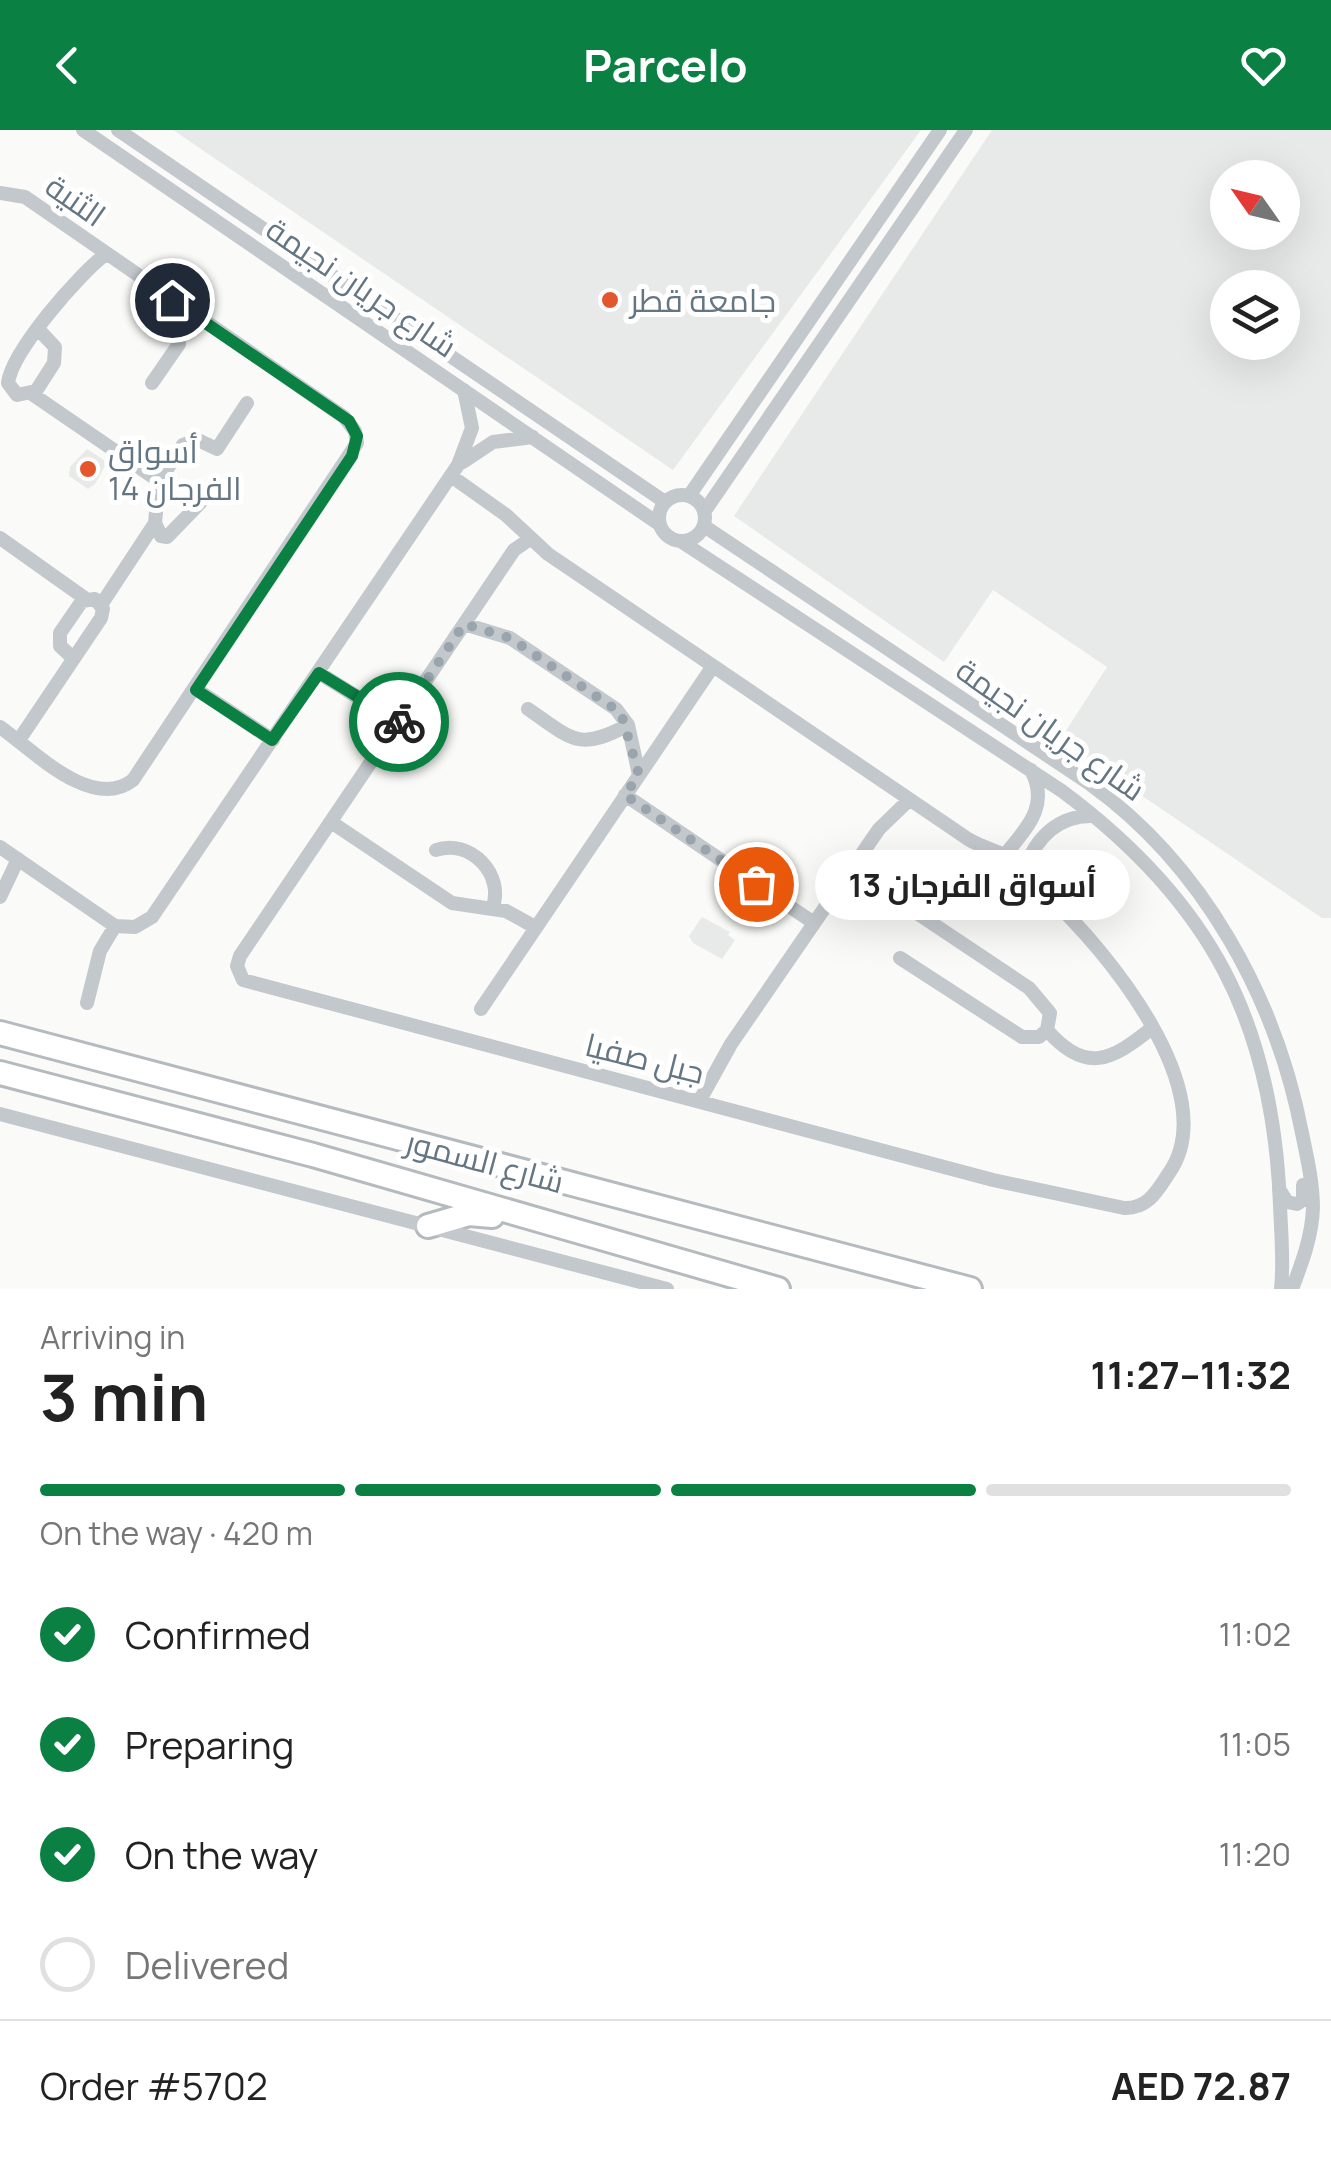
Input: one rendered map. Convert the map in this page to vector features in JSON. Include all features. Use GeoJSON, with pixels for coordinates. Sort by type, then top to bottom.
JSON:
{"type":"FeatureCollection","features":[{"type":"Feature","properties":{"kind":"main road","name":"شارع السمور"},"geometry":{"type":"LineString","coordinates":[[0,1033],[970,1289]]}},
{"type":"Feature","properties":{"kind":"main road","name":"شارع السمور"},"geometry":{"type":"LineString","coordinates":[[0,1074],[313,1155],[778,1289]]}},
{"type":"Feature","properties":{"kind":"main road"},"geometry":{"type":"LineString","coordinates":[[428,1226],[477,1213],[588,1243],[624,1246]]}},
{"type":"Feature","properties":{"kind":"street","name":"شارع جريان نجيمة"},"geometry":{"type":"LineString","coordinates":[[82,130],[659,524]]}},
{"type":"Feature","properties":{"kind":"street","name":"شارع جريان نجيمة"},"geometry":{"type":"LineString","coordinates":[[118,130],[665,502]]}},
{"type":"Feature","properties":{"kind":"street"},"geometry":{"type":"LineString","coordinates":[[940,130],[689,496],[665,502],[659,524],[665,535],[682,542],[695,537],[800,373],[966,130]]}},
{"type":"Feature","properties":{"kind":"street","name":"الثنية"},"geometry":{"type":"LineString","coordinates":[[0,192],[25,198],[349,421],[357,436],[352,456],[138,774],[120,788],[89,788],[0,728]]}},
{"type":"Feature","properties":{"kind":"street"},"geometry":{"type":"LineString","coordinates":[[874,228],[892,240]]}},
{"type":"Feature","properties":{"kind":"street"},"geometry":{"type":"LineString","coordinates":[[106,254],[70,285],[8,378],[17,394],[32,394],[158,486]]}},
{"type":"Feature","properties":{"kind":"street"},"geometry":{"type":"LineString","coordinates":[[152,383],[179,344],[168,315],[172,300]]}},
{"type":"Feature","properties":{"kind":"street"},"geometry":{"type":"LineString","coordinates":[[32,394],[56,358],[52,343],[39,330]]}},
{"type":"Feature","properties":{"kind":"street"},"geometry":{"type":"LineString","coordinates":[[782,360],[800,373]]}},
{"type":"Feature","properties":{"kind":"street"},"geometry":{"type":"LineString","coordinates":[[0,847],[115,926],[135,927],[152,917],[454,471],[472,428],[464,390]]}},
{"type":"Feature","properties":{"kind":"street"},"geometry":{"type":"LineString","coordinates":[[19,740],[102,618],[101,605],[154,523],[158,486],[188,442],[203,441],[216,449],[247,403]]}},
{"type":"Feature","properties":{"kind":"street"},"geometry":{"type":"LineString","coordinates":[[454,471],[493,442],[533,437]]}},
{"type":"Feature","properties":{"kind":"street","name":"جبل صفيا"},"geometry":{"type":"LineString","coordinates":[[454,471],[530,538],[713,666],[976,844],[1006,855],[1025,869],[1104,952],[1152,1028],[1175,1084],[1186,1138],[1178,1161],[1154,1194],[1135,1208],[994,1180],[242,980],[238,971],[240,956],[514,550],[530,538]]}},
{"type":"Feature","properties":{"kind":"street"},"geometry":{"type":"LineString","coordinates":[[689,496],[704,519]]}},
{"type":"Feature","properties":{"kind":"street"},"geometry":{"type":"LineString","coordinates":[[154,523],[167,538],[200,503]]}},
{"type":"Feature","properties":{"kind":"street","name":"شارع جريان نجيمة"},"geometry":{"type":"LineString","coordinates":[[704,519],[1090,784],[1158,842],[1195,888],[1243,967],[1282,1052],[1301,1129],[1312,1209],[1292,1289]]}},
{"type":"Feature","properties":{"kind":"street"},"geometry":{"type":"LineString","coordinates":[[0,538],[86,599],[101,605]]}},
{"type":"Feature","properties":{"kind":"street","name":"شارع جريان نجيمة"},"geometry":{"type":"LineString","coordinates":[[682,542],[1031,770],[1094,816],[1171,892],[1230,983],[1264,1068],[1276,1128],[1282,1289]]}},
{"type":"Feature","properties":{"kind":"street"},"geometry":{"type":"LineString","coordinates":[[73,658],[62,650],[58,638],[86,599]]}},
{"type":"Feature","properties":{"kind":"street"},"geometry":{"type":"LineString","coordinates":[[464,624],[499,633],[616,708],[628,725],[639,775]]}},
{"type":"Feature","properties":{"kind":"street"},"geometry":{"type":"LineString","coordinates":[[481,1009],[713,666]]}},
{"type":"Feature","properties":{"kind":"street"},"geometry":{"type":"LineString","coordinates":[[319,673],[399,722]]}},
{"type":"Feature","properties":{"kind":"street"},"geometry":{"type":"LineString","coordinates":[[196,690],[272,740]]}},
{"type":"Feature","properties":{"kind":"street"},"geometry":{"type":"LineString","coordinates":[[528,709],[582,742],[600,740],[628,725]]}},
{"type":"Feature","properties":{"kind":"street"},"geometry":{"type":"LineString","coordinates":[[1006,855],[1038,809],[1038,788],[1031,770]]}},
{"type":"Feature","properties":{"kind":"street"},"geometry":{"type":"LineString","coordinates":[[625,795],[814,923]]}},
{"type":"Feature","properties":{"kind":"street"},"geometry":{"type":"LineString","coordinates":[[700,1100],[726,1052],[883,822],[909,800]]}},
{"type":"Feature","properties":{"kind":"street"},"geometry":{"type":"LineString","coordinates":[[1025,869],[1033,851],[1060,821],[1094,816]]}},
{"type":"Feature","properties":{"kind":"street"},"geometry":{"type":"LineString","coordinates":[[331,822],[452,903],[512,913],[535,927]]}},
{"type":"Feature","properties":{"kind":"street"},"geometry":{"type":"LineString","coordinates":[[436,850],[460,849],[488,869],[497,888],[492,908]]}},
{"type":"Feature","properties":{"kind":"street"},"geometry":{"type":"LineString","coordinates":[[0,897],[18,859]]}},
{"type":"Feature","properties":{"kind":"street"},"geometry":{"type":"LineString","coordinates":[[851,869],[1034,993],[1050,1013],[1047,1030],[1038,1037],[1022,1037],[900,958]]}},
{"type":"Feature","properties":{"kind":"street"},"geometry":{"type":"LineString","coordinates":[[87,1002],[100,951],[115,926]]}},
{"type":"Feature","properties":{"kind":"street"},"geometry":{"type":"LineString","coordinates":[[1047,1030],[1068,1050],[1101,1059],[1122,1052],[1152,1028]]}},
{"type":"Feature","properties":{"kind":"street"},"geometry":{"type":"LineString","coordinates":[[0,1114],[667,1289]]}},
{"type":"Feature","properties":{"kind":"street"},"geometry":{"type":"LineString","coordinates":[[1279,1188],[1290,1204],[1303,1200],[1297,1137],[1301,1129]]}},
{"type":"Feature","properties":{"kind":"shaded area","name":"جامعة قطر"},"geometry":{"type":"Polygon","coordinates":[[[173,130],[921,130],[673,470],[173,130]]]}},
{"type":"Feature","properties":{"kind":"shaded area"},"geometry":{"type":"Polygon","coordinates":[[[992,130],[1331,130],[1331,918],[1322,918],[1060,740],[1107,667],[993,590],[944,662],[734,516],[992,130]]]}},
{"type":"Feature","properties":{"kind":"shaded area","name":"أسواق الفرجان 14"},"geometry":{"type":"Polygon","coordinates":[[[87,449],[107,462],[88,489],[69,476],[70,467],[87,449]]]}},
{"type":"Feature","properties":{"kind":"shaded area"},"geometry":{"type":"Polygon","coordinates":[[[702,917],[730,932],[728,935],[735,940],[722,959],[693,943],[689,936],[702,917]]]}},
{"type":"Feature","properties":{"kind":"way so far"},"geometry":{"type":"LineString","coordinates":[[399,722],[464,624],[499,633],[621,713],[630,731],[634,766],[639,775],[625,795],[756,884]]}},
{"type":"Feature","properties":{"kind":"place","name":"جامعة قطر"},"geometry":{"type":"Point","coordinates":[610,300]}},
{"type":"Feature","properties":{"kind":"place","name":"أسواق الفرجان 14"},"geometry":{"type":"Point","coordinates":[88,469]}},
{"type":"Feature","properties":{"kind":"place","name":"أسواق الفرجان 13"},"geometry":{"type":"Point","coordinates":[756,884]}},
{"type":"Feature","properties":{"kind":"route"},"geometry":{"type":"LineString","coordinates":[[172,300],[349,421],[357,436],[356,450],[196,690],[272,740],[319,673],[399,722]]}}]}
